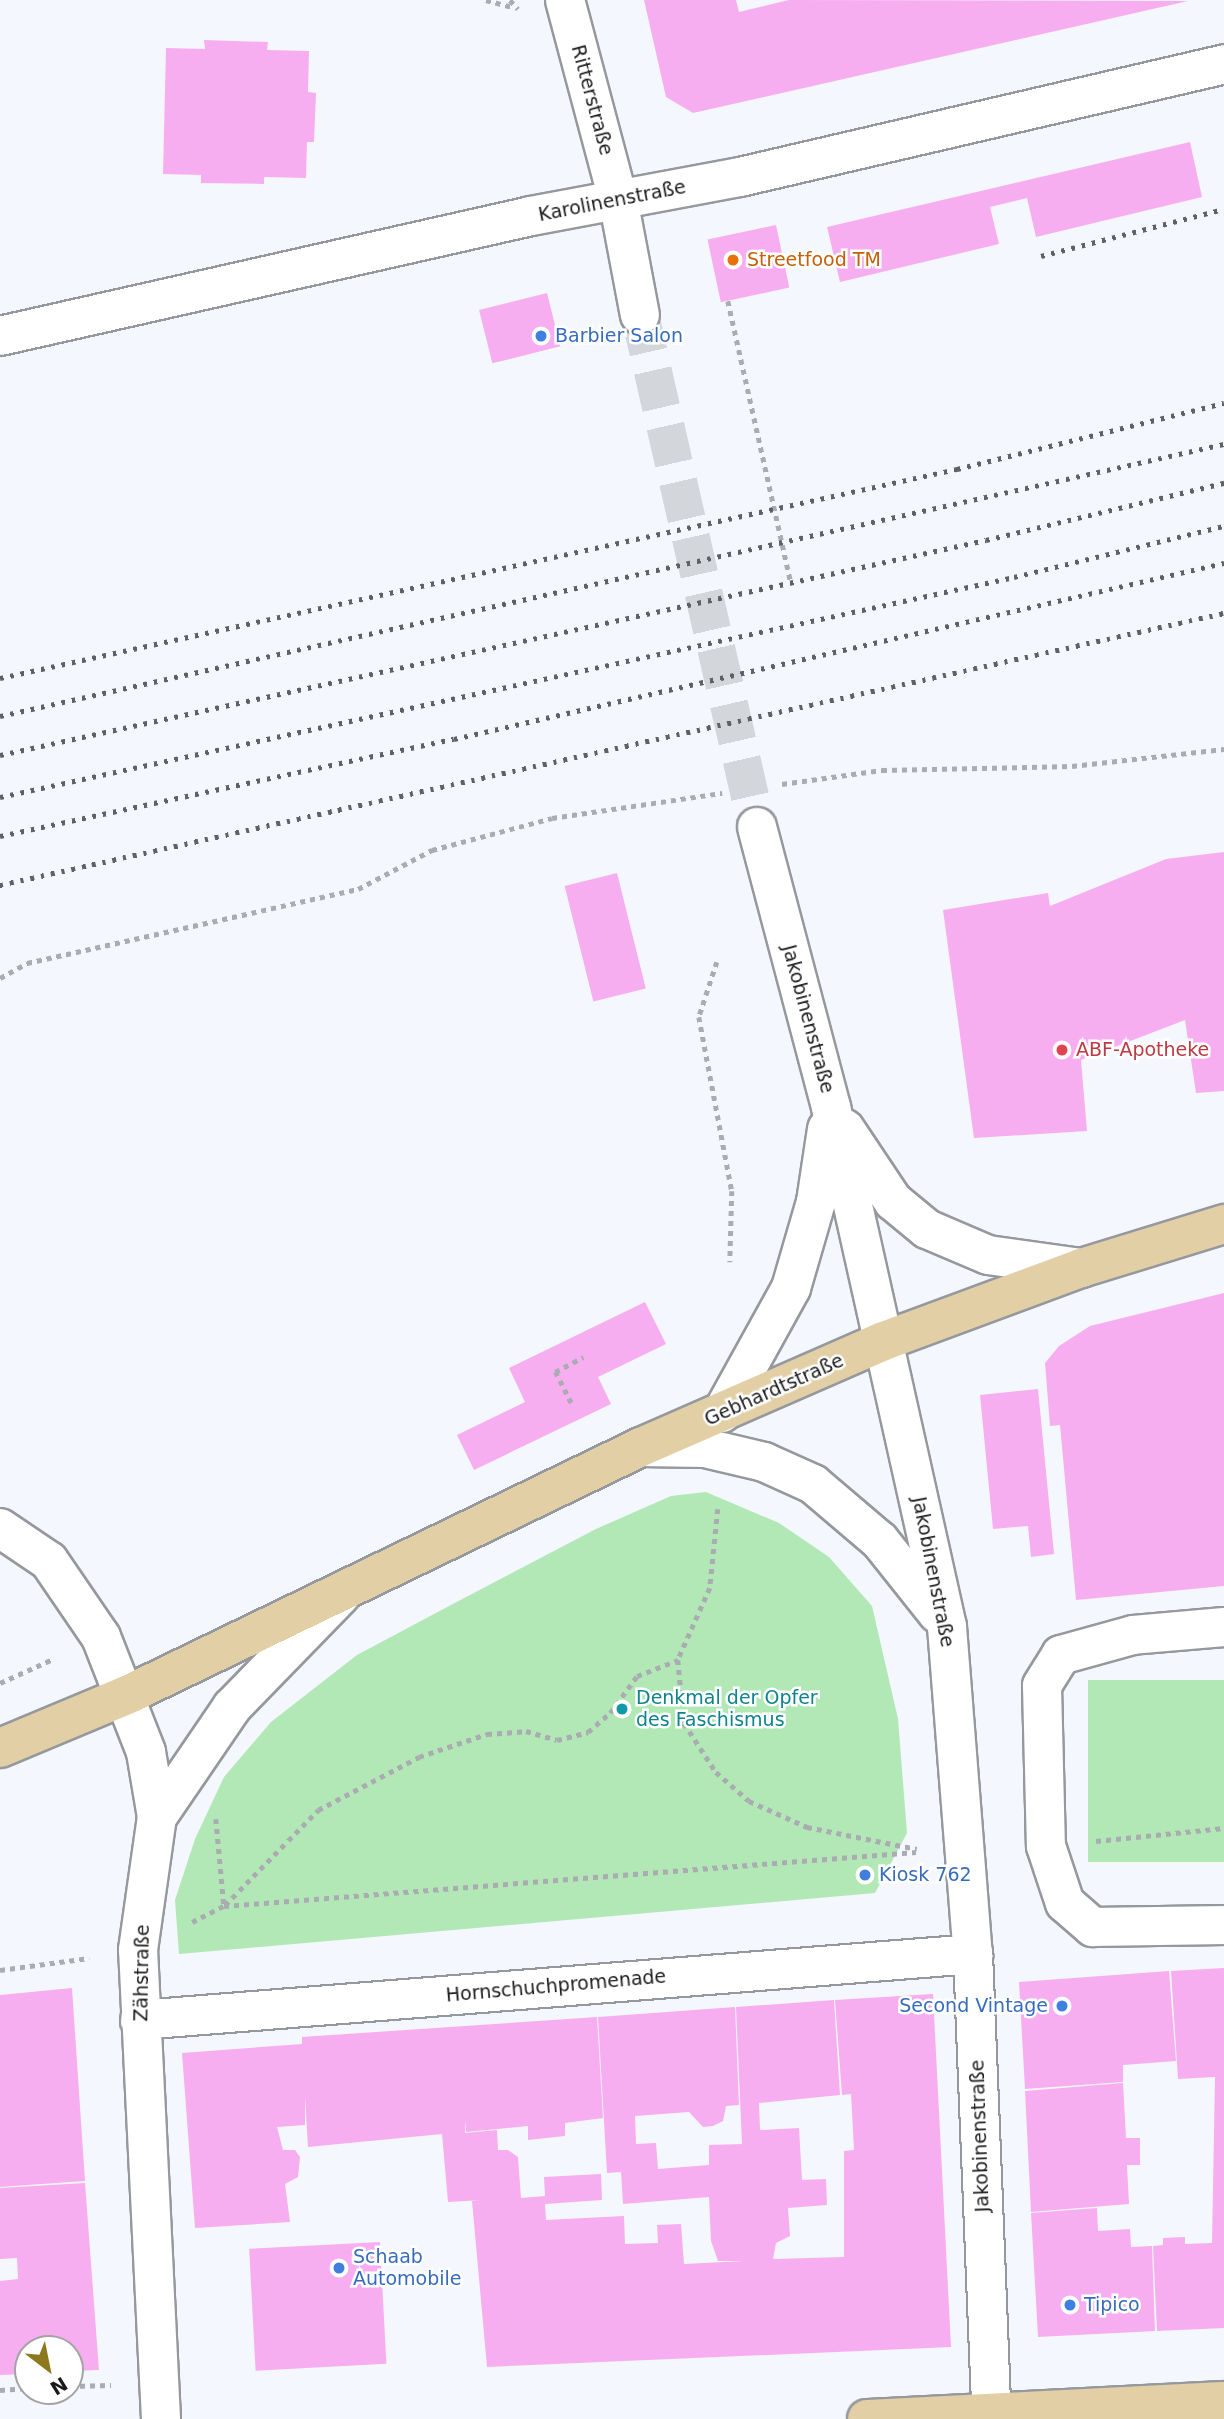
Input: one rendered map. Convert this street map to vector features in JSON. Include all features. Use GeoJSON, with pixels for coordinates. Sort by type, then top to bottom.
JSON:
{"type":"FeatureCollection","features":[{"type":"Feature","properties":{"kind":"main road","name":"Gebhardtstraße"},"geometry":{"type":"LineString","coordinates":[[341,1595],[641,1447],[881,1342],[1081,1268],[1224,1224]]}},
{"type":"Feature","properties":{"kind":"main road"},"geometry":{"type":"LineString","coordinates":[[0,1748],[127,1695],[341,1595]]}},
{"type":"Feature","properties":{"kind":"main road"},"geometry":{"type":"LineString","coordinates":[[867,2419],[992,2416],[1224,2400]]}},
{"type":"Feature","properties":{"kind":"street","name":"Ritterstraße"},"geometry":{"type":"LineString","coordinates":[[565,0],[618,199]]}},
{"type":"Feature","properties":{"kind":"street","name":"Karolinenstraße"},"geometry":{"type":"LineString","coordinates":[[0,336],[618,199],[754,174],[1224,64]]}},
{"type":"Feature","properties":{"kind":"street"},"geometry":{"type":"LineString","coordinates":[[618,199],[640,315]]}},
{"type":"Feature","properties":{"kind":"street","name":"Jakobinenstraße"},"geometry":{"type":"LineString","coordinates":[[757,827],[831,1107],[881,1342],[947,1628],[973,1954],[992,2416]]}},
{"type":"Feature","properties":{"kind":"street"},"geometry":{"type":"LineString","coordinates":[[831,1107],[893,1201],[927,1229],[988,1255],[1081,1268]]}},
{"type":"Feature","properties":{"kind":"street"},"geometry":{"type":"LineString","coordinates":[[722,1413],[791,1287],[816,1202],[831,1107]]}},
{"type":"Feature","properties":{"kind":"street"},"geometry":{"type":"LineString","coordinates":[[641,1447],[705,1448],[764,1462],[813,1484],[880,1541],[947,1628]]}},
{"type":"Feature","properties":{"kind":"street"},"geometry":{"type":"LineString","coordinates":[[0,1528],[49,1561],[81,1602],[127,1695],[146,1752],[157,1817]]}},
{"type":"Feature","properties":{"kind":"street","name":"Zähstraße"},"geometry":{"type":"LineString","coordinates":[[161,2419],[138,1950],[157,1817],[232,1707],[341,1595]]}},
{"type":"Feature","properties":{"kind":"street"},"geometry":{"type":"LineString","coordinates":[[1224,1627],[1133,1635],[1061,1655],[1042,1686],[1046,1846],[1065,1903],[1093,1927],[1224,1925]]}},
{"type":"Feature","properties":{"kind":"street","name":"Hornschuchpromenade"},"geometry":{"type":"LineString","coordinates":[[140,2020],[973,1954]]}},
{"type":"Feature","properties":{"kind":"path"},"geometry":{"type":"LineString","coordinates":[[486,0],[512,7]]}},
{"type":"Feature","properties":{"kind":"path"},"geometry":{"type":"LineString","coordinates":[[728,302],[790,584]]}},
{"type":"Feature","properties":{"kind":"path"},"geometry":{"type":"LineString","coordinates":[[772,786],[882,769],[1072,766],[1224,749]]}},
{"type":"Feature","properties":{"kind":"path"},"geometry":{"type":"LineString","coordinates":[[0,978],[27,963],[358,889],[432,850],[552,818],[731,792]]}},
{"type":"Feature","properties":{"kind":"path"},"geometry":{"type":"LineString","coordinates":[[717,962],[699,1017],[732,1191],[730,1262]]}},
{"type":"Feature","properties":{"kind":"path"},"geometry":{"type":"LineString","coordinates":[[571,1404],[555,1372],[583,1357]]}},
{"type":"Feature","properties":{"kind":"path"},"geometry":{"type":"LineString","coordinates":[[224,1906],[926,1851],[807,1827],[749,1801],[716,1772],[684,1723],[678,1660],[710,1588],[718,1509]]}},
{"type":"Feature","properties":{"kind":"path"},"geometry":{"type":"LineString","coordinates":[[0,1683],[54,1659]]}},
{"type":"Feature","properties":{"kind":"path"},"geometry":{"type":"LineString","coordinates":[[0,1970],[138,1950],[224,1906],[318,1810],[419,1757],[487,1734],[526,1731],[557,1740],[588,1732],[610,1713],[637,1676],[678,1660]]}},
{"type":"Feature","properties":{"kind":"path"},"geometry":{"type":"LineString","coordinates":[[215,1812],[224,1906]]}},
{"type":"Feature","properties":{"kind":"path"},"geometry":{"type":"LineString","coordinates":[[1046,1846],[1224,1828]]}},
{"type":"Feature","properties":{"kind":"path"},"geometry":{"type":"LineString","coordinates":[[84,2386],[123,2386]]}},
{"type":"Feature","properties":{"kind":"green space"},"geometry":{"type":"Polygon","coordinates":[[[706,1492],[779,1523],[829,1557],[872,1606],[898,1719],[907,1833],[875,1893],[179,1954],[175,1900],[195,1839],[224,1777],[271,1722],[357,1655],[451,1605],[596,1529],[671,1496],[706,1492]]]}},
{"type":"Feature","properties":{"kind":"green space"},"geometry":{"type":"Polygon","coordinates":[[[1088,1680],[1224,1680],[1224,1862],[1088,1862],[1088,1680]]]}},
{"type":"Feature","properties":{"kind":"building"},"geometry":{"type":"Polygon","coordinates":[[[644,0],[736,0],[739,12],[789,0],[1188,1],[693,113],[666,97],[644,0]]]}},
{"type":"Feature","properties":{"kind":"building"},"geometry":{"type":"Polygon","coordinates":[[[204,40],[268,42],[267,50],[309,51],[308,92],[316,93],[314,142],[307,142],[306,178],[264,177],[264,184],[201,183],[201,175],[163,174],[166,48],[205,49],[204,40]]]}},
{"type":"Feature","properties":{"kind":"building"},"geometry":{"type":"Polygon","coordinates":[[[1190,142],[1202,197],[1036,237],[1027,198],[990,207],[999,244],[840,282],[827,227],[1190,142]]]}},
{"type":"Feature","properties":{"kind":"building"},"geometry":{"type":"Polygon","coordinates":[[[776,225],[789,288],[721,302],[708,240],[776,225]]]}},
{"type":"Feature","properties":{"kind":"building"},"geometry":{"type":"Polygon","coordinates":[[[547,293],[560,346],[492,363],[479,310],[547,293]]]}},
{"type":"Feature","properties":{"kind":"building"},"geometry":{"type":"Polygon","coordinates":[[[1224,852],[1224,1091],[1196,1093],[1185,1020],[1081,1060],[1087,1131],[974,1138],[943,910],[1048,893],[1050,906],[1166,859],[1224,852]]]}},
{"type":"Feature","properties":{"kind":"building"},"geometry":{"type":"Polygon","coordinates":[[[617,873],[646,988],[593,1002],[565,886],[617,873]]]}},
{"type":"Feature","properties":{"kind":"building"},"geometry":{"type":"Polygon","coordinates":[[[1224,1293],[1224,1586],[1076,1600],[1060,1425],[1050,1426],[1045,1363],[1059,1346],[1090,1326],[1224,1293]]]}},
{"type":"Feature","properties":{"kind":"building"},"geometry":{"type":"Polygon","coordinates":[[[645,1302],[666,1344],[598,1377],[611,1404],[474,1470],[457,1435],[525,1402],[509,1368],[645,1302]]]}},
{"type":"Feature","properties":{"kind":"building"},"geometry":{"type":"Polygon","coordinates":[[[1038,1389],[1054,1554],[1031,1557],[1028,1526],[993,1529],[980,1395],[1038,1389]]]}},
{"type":"Feature","properties":{"kind":"building"},"geometry":{"type":"Polygon","coordinates":[[[1224,1968],[1224,2328],[1157,2331],[1153,2246],[1163,2245],[1163,2238],[1185,2237],[1185,2244],[1212,2243],[1215,2077],[1178,2079],[1171,1971],[1224,1968]]]}},
{"type":"Feature","properties":{"kind":"building"},"geometry":{"type":"Polygon","coordinates":[[[1169,1971],[1176,2061],[1123,2065],[1123,2082],[1025,2089],[1019,1982],[1169,1971]]]}},
{"type":"Feature","properties":{"kind":"building"},"geometry":{"type":"Polygon","coordinates":[[[72,1988],[85,2181],[0,2187],[0,1995],[72,1988]]]}},
{"type":"Feature","properties":{"kind":"building"},"geometry":{"type":"Polygon","coordinates":[[[933,1994],[951,2347],[487,2367],[472,2201],[482,2200],[448,2202],[442,2134],[308,2147],[305,2097],[305,2125],[277,2127],[283,2150],[295,2150],[300,2157],[298,2177],[285,2184],[290,2222],[195,2228],[182,2053],[302,2044],[302,2037],[597,2017],[603,2118],[565,2123],[565,2136],[528,2140],[528,2126],[466,2132],[465,2120],[465,2133],[497,2130],[498,2150],[508,2150],[518,2157],[521,2198],[545,2196],[544,2177],[601,2174],[602,2200],[545,2204],[546,2220],[624,2216],[625,2244],[658,2243],[657,2225],[681,2224],[684,2264],[744,2261],[718,2261],[711,2241],[709,2197],[623,2204],[621,2172],[607,2173],[598,2017],[735,2007],[739,2105],[726,2106],[723,2121],[713,2126],[703,2127],[689,2112],[635,2116],[636,2144],[656,2143],[658,2169],[709,2165],[709,2145],[742,2144],[736,2007],[834,2000],[840,2095],[759,2103],[760,2130],[799,2128],[802,2180],[826,2179],[827,2205],[788,2208],[790,2236],[776,2243],[773,2259],[844,2257],[844,2151],[854,2150],[851,2094],[842,2095],[835,2000],[933,1994]]]}},
{"type":"Feature","properties":{"kind":"building"},"geometry":{"type":"Polygon","coordinates":[[[1123,2083],[1126,2138],[1140,2138],[1140,2165],[1127,2165],[1129,2204],[1031,2212],[1025,2091],[1123,2083]]]}},
{"type":"Feature","properties":{"kind":"building"},"geometry":{"type":"Polygon","coordinates":[[[85,2183],[99,2370],[84,2371],[84,2335],[14,2335],[14,2374],[0,2375],[0,2281],[18,2279],[17,2258],[0,2259],[0,2188],[85,2183]]]}},
{"type":"Feature","properties":{"kind":"building"},"geometry":{"type":"Polygon","coordinates":[[[1097,2208],[1098,2231],[1130,2229],[1131,2247],[1152,2246],[1155,2331],[1038,2337],[1031,2213],[1097,2208]]]}},
{"type":"Feature","properties":{"kind":"building"},"geometry":{"type":"Polygon","coordinates":[[[380,2242],[386,2364],[256,2371],[249,2249],[380,2242]]]}},
{"type":"Feature","properties":{"kind":"tunnel"},"geometry":{"type":"LineString","coordinates":[[640,315],[757,827]]}},
{"type":"Feature","properties":{"kind":"railway"},"geometry":{"type":"LineString","coordinates":[[1041,256],[1224,209]]}},
{"type":"Feature","properties":{"kind":"railway"},"geometry":{"type":"LineString","coordinates":[[0,678],[957,469],[1224,403]]}},
{"type":"Feature","properties":{"kind":"railway"},"geometry":{"type":"LineString","coordinates":[[0,716],[1224,444]]}},
{"type":"Feature","properties":{"kind":"railway"},"geometry":{"type":"LineString","coordinates":[[0,755],[986,540],[1224,483]]}},
{"type":"Feature","properties":{"kind":"railway"},"geometry":{"type":"LineString","coordinates":[[0,797],[1014,577],[1224,526]]}},
{"type":"Feature","properties":{"kind":"railway"},"geometry":{"type":"LineString","coordinates":[[0,836],[454,739],[1224,563]]}},
{"type":"Feature","properties":{"kind":"railway"},"geometry":{"type":"LineString","coordinates":[[0,885],[1224,613]]}},
{"type":"Feature","properties":{"kind":"place","name":"Streetfood TM"},"geometry":{"type":"Point","coordinates":[733,260]}},
{"type":"Feature","properties":{"kind":"place","name":"Barbier Salon"},"geometry":{"type":"Point","coordinates":[541,336]}},
{"type":"Feature","properties":{"kind":"place","name":"ABF-Apotheke"},"geometry":{"type":"Point","coordinates":[1062,1050]}},
{"type":"Feature","properties":{"kind":"place","name":"Denkmal der Opfer des Faschismus"},"geometry":{"type":"Point","coordinates":[622,1709]}},
{"type":"Feature","properties":{"kind":"place","name":"Kiosk 762"},"geometry":{"type":"Point","coordinates":[865,1875]}},
{"type":"Feature","properties":{"kind":"place","name":"Second Vintage"},"geometry":{"type":"Point","coordinates":[1062,2006]}},
{"type":"Feature","properties":{"kind":"place","name":"Schaab Automobile"},"geometry":{"type":"Point","coordinates":[339,2268]}},
{"type":"Feature","properties":{"kind":"place","name":"Tipico"},"geometry":{"type":"Point","coordinates":[1070,2305]}}]}
